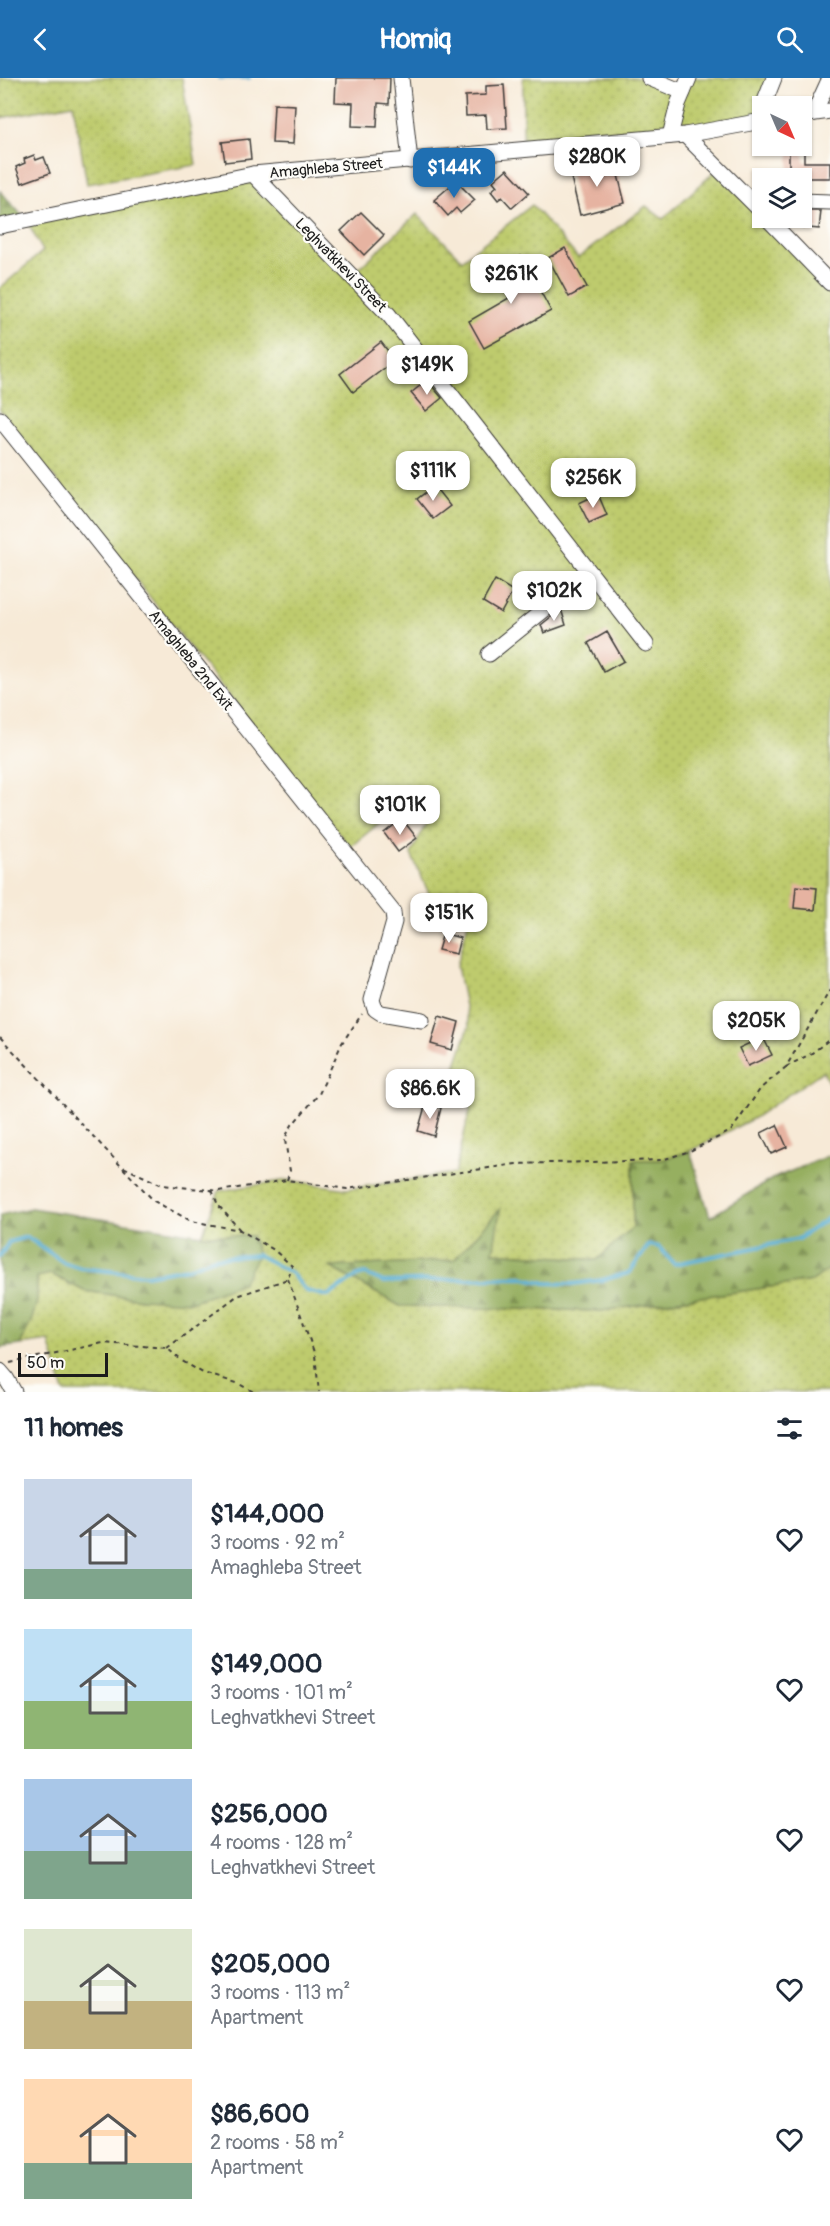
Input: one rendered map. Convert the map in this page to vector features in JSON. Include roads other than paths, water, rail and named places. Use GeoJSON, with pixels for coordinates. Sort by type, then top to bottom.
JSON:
{"type":"FeatureCollection","features":[{"type":"Feature","properties":{"kind":"street"},"geometry":{"type":"LineString","coordinates":[[400,78],[410,161]]}},
{"type":"Feature","properties":{"kind":"street"},"geometry":{"type":"LineString","coordinates":[[649,78],[686,85],[678,135],[752,198]]}},
{"type":"Feature","properties":{"kind":"street"},"geometry":{"type":"LineString","coordinates":[[768,96],[774,78]]}},
{"type":"Feature","properties":{"kind":"street"},"geometry":{"type":"LineString","coordinates":[[815,113],[830,78]]}},
{"type":"Feature","properties":{"kind":"street","name":"Amaghleba Street"},"geometry":{"type":"LineString","coordinates":[[0,226],[253,174],[678,135],[752,117]]}},
{"type":"Feature","properties":{"kind":"street","name":"Leghvatkhevi Street"},"geometry":{"type":"LineString","coordinates":[[253,174],[389,315],[645,644]]}},
{"type":"Feature","properties":{"kind":"street"},"geometry":{"type":"LineString","coordinates":[[812,201],[830,202]]}},
{"type":"Feature","properties":{"kind":"street"},"geometry":{"type":"LineString","coordinates":[[777,228],[830,283]]}},
{"type":"Feature","properties":{"kind":"street","name":"Amaghleba 2nd Exit"},"geometry":{"type":"LineString","coordinates":[[0,419],[393,912],[394,921],[372,1000],[375,1009],[381,1013],[422,1020]]}},
{"type":"Feature","properties":{"kind":"street"},"geometry":{"type":"LineString","coordinates":[[489,654],[590,573]]}},
{"type":"Feature","properties":{"kind":"street"},"geometry":{"type":"LineString","coordinates":[[0,1371],[14,1392]]}},
{"type":"Feature","properties":{"kind":"waterway"},"geometry":{"type":"LineString","coordinates":[[220,78],[249,78]]}},
{"type":"Feature","properties":{"kind":"waterway"},"geometry":{"type":"LineString","coordinates":[[0,1256],[9,1242],[27,1237],[65,1263],[81,1268],[146,1275],[188,1268],[214,1258],[258,1255],[291,1273],[306,1291],[328,1296],[357,1276],[365,1274],[384,1282],[521,1277],[546,1283],[572,1284],[602,1280],[629,1273],[649,1245],[659,1247],[674,1264],[798,1239],[830,1217]]}}]}
